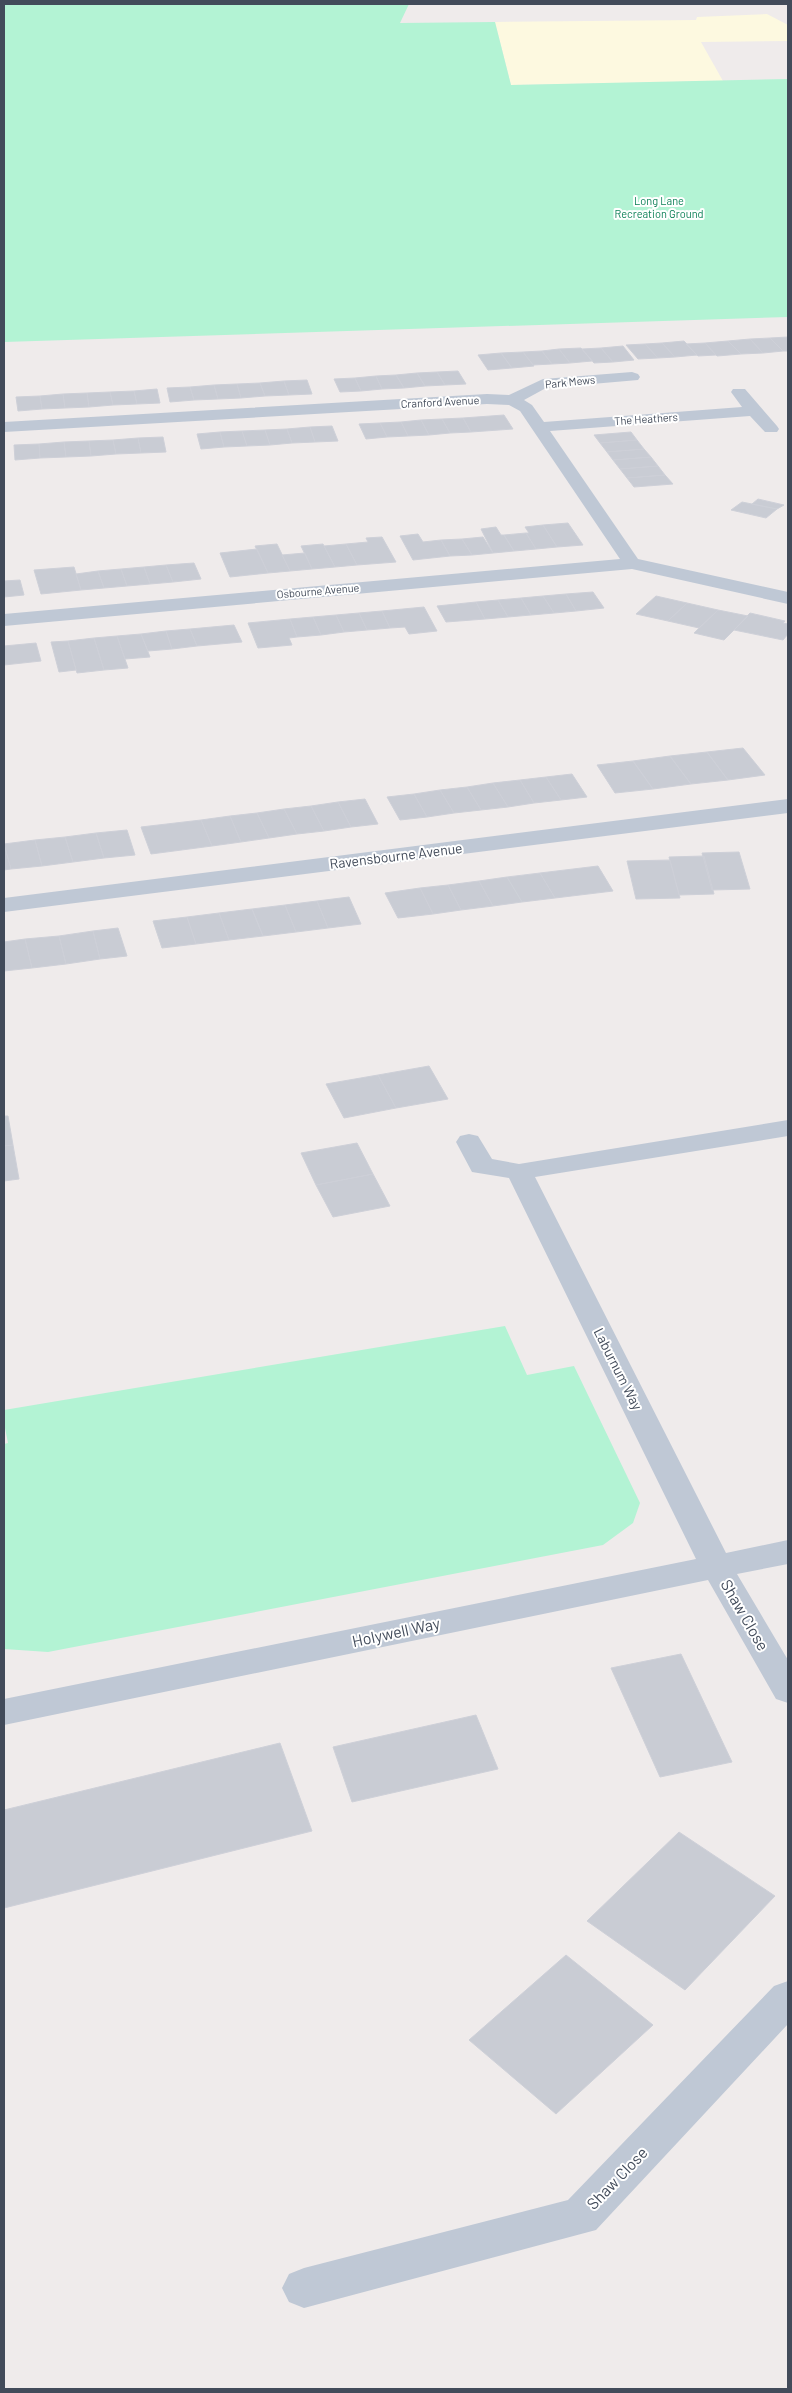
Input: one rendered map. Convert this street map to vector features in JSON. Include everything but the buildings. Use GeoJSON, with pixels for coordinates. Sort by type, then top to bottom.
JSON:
{"type":"FeatureCollection","features":[{"type":"Feature","properties":{"kind":"street","name":"Park Mews"},"geometry":{"type":"LineString","coordinates":[[512,400],[543,384],[632,377]]}},
{"type":"Feature","properties":{"kind":"street"},"geometry":{"type":"LineString","coordinates":[[739,392],[771,429]]}},
{"type":"Feature","properties":{"kind":"street","name":"Cranford Avenue"},"geometry":{"type":"LineString","coordinates":[[4,427],[477,399],[512,400]]}},
{"type":"Feature","properties":{"kind":"street"},"geometry":{"type":"LineString","coordinates":[[512,400],[526,408],[632,563],[788,598]]}},
{"type":"Feature","properties":{"kind":"street","name":"The Heathers"},"geometry":{"type":"LineString","coordinates":[[538,427],[754,411]]}},
{"type":"Feature","properties":{"kind":"street","name":"Osbourne Avenue"},"geometry":{"type":"LineString","coordinates":[[4,620],[632,563]]}},
{"type":"Feature","properties":{"kind":"street","name":"Ravensbourne Avenue"},"geometry":{"type":"LineString","coordinates":[[4,905],[788,806]]}},
{"type":"Feature","properties":{"kind":"street"},"geometry":{"type":"LineString","coordinates":[[469,1142],[482,1166],[519,1172],[788,1128]]}},
{"type":"Feature","properties":{"kind":"street","name":"Laburnum Way"},"geometry":{"type":"LineString","coordinates":[[519,1172],[716,1566]]}},
{"type":"Feature","properties":{"kind":"street","name":"Holywell Way"},"geometry":{"type":"LineString","coordinates":[[4,1712],[788,1552]]}},
{"type":"Feature","properties":{"kind":"street","name":"Shaw Close"},"geometry":{"type":"LineString","coordinates":[[716,1566],[788,1690]]}},
{"type":"Feature","properties":{"kind":"street","name":"Shaw Close"},"geometry":{"type":"LineString","coordinates":[[304,2288],[581,2216],[788,1998]]}},
{"type":"Feature","properties":{"kind":"shaded area"},"geometry":{"type":"Polygon","coordinates":[[[767,14],[788,25],[788,41],[701,42],[723,81],[511,85],[495,22],[696,20],[697,17],[767,14]]]}},
{"type":"Feature","properties":{"kind":"green space","name":"Long Lane Recreation Ground"},"geometry":{"type":"Polygon","coordinates":[[[4,4],[409,4],[400,23],[495,22],[511,85],[788,79],[788,317],[4,342],[4,4]]]}},
{"type":"Feature","properties":{"kind":"green space"},"geometry":{"type":"Polygon","coordinates":[[[505,1326],[527,1375],[574,1366],[640,1503],[633,1523],[603,1545],[48,1652],[4,1649],[4,1444],[8,1443],[4,1423],[4,1410],[505,1326]]]}}]}
